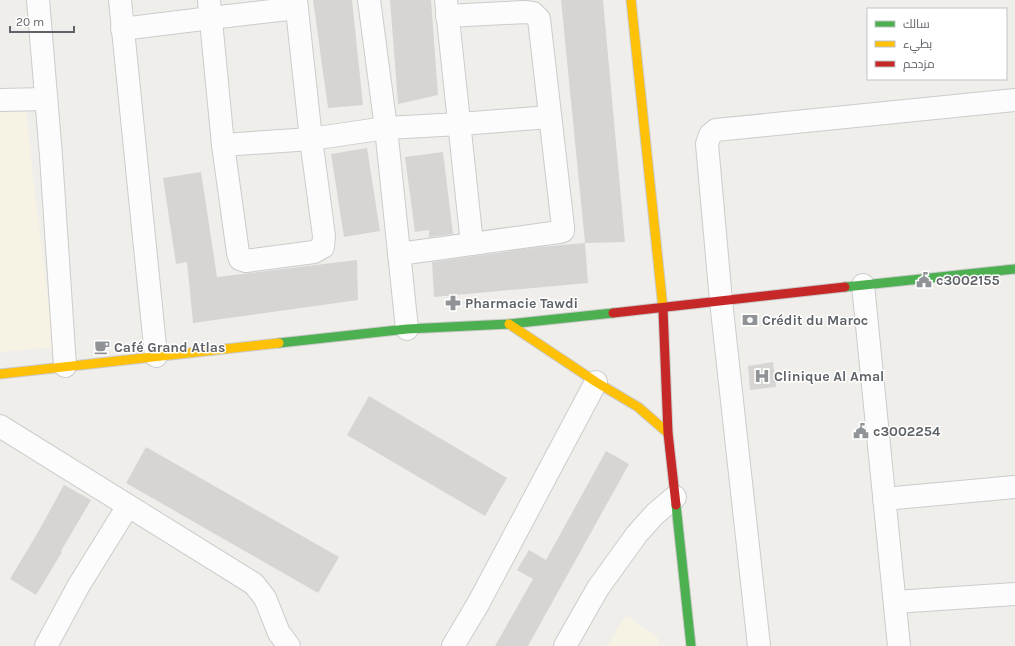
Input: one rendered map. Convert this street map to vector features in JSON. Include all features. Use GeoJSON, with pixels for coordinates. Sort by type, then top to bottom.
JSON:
{"type":"FeatureCollection","features":[{"type":"Feature","properties":{"kind":"street"},"geometry":{"type":"LineString","coordinates":[[38,0],[65,366]]}},
{"type":"Feature","properties":{"kind":"street"},"geometry":{"type":"LineString","coordinates":[[120,0],[156,356]]}},
{"type":"Feature","properties":{"kind":"street"},"geometry":{"type":"LineString","coordinates":[[369,0],[386,128],[407,329]]}},
{"type":"Feature","properties":{"kind":"street"},"geometry":{"type":"LineString","coordinates":[[631,0],[663,307],[668,433],[691,646]]}},
{"type":"Feature","properties":{"kind":"street"},"geometry":{"type":"LineString","coordinates":[[122,29],[210,9],[296,4],[324,236],[323,247],[314,252],[246,261],[240,259],[223,145],[210,9]]}},
{"type":"Feature","properties":{"kind":"street"},"geometry":{"type":"LineString","coordinates":[[399,254],[472,244],[559,232],[563,231],[539,19],[533,12],[446,8],[460,124],[472,244]]}},
{"type":"Feature","properties":{"kind":"street"},"geometry":{"type":"LineString","coordinates":[[0,100],[46,99]]}},
{"type":"Feature","properties":{"kind":"street"},"geometry":{"type":"LineString","coordinates":[[759,646],[721,301],[707,144],[710,135],[716,130],[1015,100]]}},
{"type":"Feature","properties":{"kind":"street"},"geometry":{"type":"LineString","coordinates":[[223,145],[311,138],[386,128],[550,117]]}},
{"type":"Feature","properties":{"kind":"street"},"geometry":{"type":"LineString","coordinates":[[0,374],[407,329],[508,324],[863,284],[1015,269]]}},
{"type":"Feature","properties":{"kind":"street"},"geometry":{"type":"LineString","coordinates":[[863,284],[899,646]]}},
{"type":"Feature","properties":{"kind":"street"},"geometry":{"type":"LineString","coordinates":[[508,324],[596,382],[638,407],[668,433]]}},
{"type":"Feature","properties":{"kind":"street"},"geometry":{"type":"LineString","coordinates":[[453,646],[478,604],[596,382]]}},
{"type":"Feature","properties":{"kind":"street"},"geometry":{"type":"LineString","coordinates":[[0,426],[254,584],[265,598],[279,633],[289,646]]}},
{"type":"Feature","properties":{"kind":"street"},"geometry":{"type":"LineString","coordinates":[[884,499],[1015,487]]}},
{"type":"Feature","properties":{"kind":"street"},"geometry":{"type":"LineString","coordinates":[[565,646],[598,588],[637,534],[655,514],[675,497]]}},
{"type":"Feature","properties":{"kind":"street"},"geometry":{"type":"LineString","coordinates":[[46,646],[79,585],[128,506]]}},
{"type":"Feature","properties":{"kind":"street"},"geometry":{"type":"LineString","coordinates":[[895,602],[1015,597]]}},
{"type":"Feature","properties":{"kind":"shaded area"},"geometry":{"type":"Polygon","coordinates":[[[26,109],[54,347],[0,352],[0,110],[26,109]]]}},
{"type":"Feature","properties":{"kind":"shaded area"},"geometry":{"type":"Polygon","coordinates":[[[626,616],[658,638],[659,646],[607,646],[626,616]]]}},
{"type":"Feature","properties":{"kind":"building"},"geometry":{"type":"Polygon","coordinates":[[[313,0],[352,0],[363,105],[328,108],[313,0]]]}},
{"type":"Feature","properties":{"kind":"building"},"geometry":{"type":"Polygon","coordinates":[[[390,0],[431,0],[438,95],[398,104],[390,0]]]}},
{"type":"Feature","properties":{"kind":"building"},"geometry":{"type":"Polygon","coordinates":[[[561,0],[603,0],[625,242],[585,243],[561,0]]]}},
{"type":"Feature","properties":{"kind":"building"},"geometry":{"type":"Polygon","coordinates":[[[367,148],[380,231],[344,237],[331,154],[367,148]]]}},
{"type":"Feature","properties":{"kind":"building"},"geometry":{"type":"Polygon","coordinates":[[[443,152],[453,234],[429,237],[429,230],[415,232],[405,157],[443,152]]]}},
{"type":"Feature","properties":{"kind":"building"},"geometry":{"type":"Polygon","coordinates":[[[201,172],[217,277],[357,260],[358,300],[193,323],[187,262],[176,264],[163,178],[201,172]]]}},
{"type":"Feature","properties":{"kind":"building"},"geometry":{"type":"Polygon","coordinates":[[[585,243],[588,283],[434,297],[432,262],[540,247],[585,243]]]}},
{"type":"Feature","properties":{"kind":"building","name":"Clinique Al Amal"},"geometry":{"type":"Polygon","coordinates":[[[773,362],[776,387],[750,390],[748,366],[773,362]]]}},
{"type":"Feature","properties":{"kind":"building"},"geometry":{"type":"Polygon","coordinates":[[[369,396],[507,478],[485,516],[347,435],[369,396]]]}},
{"type":"Feature","properties":{"kind":"building"},"geometry":{"type":"Polygon","coordinates":[[[146,447],[339,557],[318,593],[126,483],[146,447]]]}},
{"type":"Feature","properties":{"kind":"building"},"geometry":{"type":"Polygon","coordinates":[[[606,451],[629,464],[528,646],[495,646],[533,579],[517,570],[529,550],[546,560],[606,451]]]}},
{"type":"Feature","properties":{"kind":"building"},"geometry":{"type":"Polygon","coordinates":[[[64,485],[91,500],[36,595],[10,579],[64,485]]]}},
{"type":"Feature","properties":{"kind":"traffic: fast"},"geometry":{"type":"LineString","coordinates":[[845,287],[1015,269]]}},
{"type":"Feature","properties":{"kind":"traffic: fast"},"geometry":{"type":"LineString","coordinates":[[279,343],[407,329],[509,324],[613,313]]}},
{"type":"Feature","properties":{"kind":"traffic: fast"},"geometry":{"type":"LineString","coordinates":[[676,505],[691,646]]}},
{"type":"Feature","properties":{"kind":"traffic: slow"},"geometry":{"type":"LineString","coordinates":[[631,0],[663,309]]}},
{"type":"Feature","properties":{"kind":"traffic: slow"},"geometry":{"type":"LineString","coordinates":[[509,324],[596,382],[638,407],[668,433]]}},
{"type":"Feature","properties":{"kind":"traffic: slow"},"geometry":{"type":"LineString","coordinates":[[0,374],[279,343]]}},
{"type":"Feature","properties":{"kind":"traffic: jam"},"geometry":{"type":"LineString","coordinates":[[613,313],[845,287]]}},
{"type":"Feature","properties":{"kind":"traffic: jam"},"geometry":{"type":"LineString","coordinates":[[663,309],[668,433],[676,505]]}},
{"type":"Feature","properties":{"kind":"place","name":"c3002155"},"geometry":{"type":"Point","coordinates":[924,280]}},
{"type":"Feature","properties":{"kind":"place","name":"Pharmacie Tawdi"},"geometry":{"type":"Point","coordinates":[453,303]}},
{"type":"Feature","properties":{"kind":"place","name":"Crédit du Maroc"},"geometry":{"type":"Point","coordinates":[750,320]}},
{"type":"Feature","properties":{"kind":"place","name":"Café Grand Atlas"},"geometry":{"type":"Point","coordinates":[102,347]}},
{"type":"Feature","properties":{"kind":"place","name":"Clinique Al Amal"},"geometry":{"type":"Point","coordinates":[762,376]}},
{"type":"Feature","properties":{"kind":"place","name":"c3002254"},"geometry":{"type":"Point","coordinates":[861,431]}}]}
